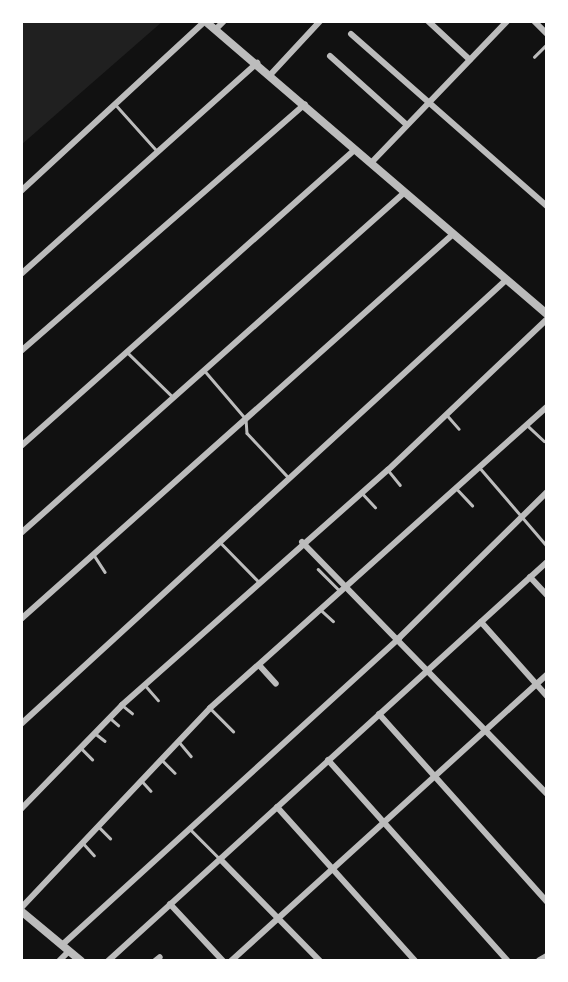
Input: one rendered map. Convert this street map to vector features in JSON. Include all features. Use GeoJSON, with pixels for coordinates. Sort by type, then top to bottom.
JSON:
{"type":"FeatureCollection","features":[{"type":"Feature","properties":{"kind":"street"},"geometry":{"type":"LineString","coordinates":[[21,191],[205,21],[271,74],[452,236],[547,314]]}},
{"type":"Feature","properties":{"kind":"street"},"geometry":{"type":"LineString","coordinates":[[216,29],[224,21]]}},
{"type":"Feature","properties":{"kind":"street"},"geometry":{"type":"LineString","coordinates":[[271,74],[320,21]]}},
{"type":"Feature","properties":{"kind":"street"},"geometry":{"type":"LineString","coordinates":[[428,21],[470,60]]}},
{"type":"Feature","properties":{"kind":"street"},"geometry":{"type":"LineString","coordinates":[[371,163],[507,21]]}},
{"type":"Feature","properties":{"kind":"street"},"geometry":{"type":"LineString","coordinates":[[534,21],[547,34]]}},
{"type":"Feature","properties":{"kind":"street"},"geometry":{"type":"LineString","coordinates":[[351,34],[547,206]]}},
{"type":"Feature","properties":{"kind":"street"},"geometry":{"type":"LineString","coordinates":[[330,56],[407,125]]}},
{"type":"Feature","properties":{"kind":"street"},"geometry":{"type":"LineString","coordinates":[[21,275],[257,63]]}},
{"type":"Feature","properties":{"kind":"street"},"geometry":{"type":"LineString","coordinates":[[21,351],[305,104]]}},
{"type":"Feature","properties":{"kind":"street"},"geometry":{"type":"LineString","coordinates":[[21,446],[355,149]]}},
{"type":"Feature","properties":{"kind":"street"},"geometry":{"type":"LineString","coordinates":[[21,533],[404,193]]}},
{"type":"Feature","properties":{"kind":"street"},"geometry":{"type":"LineString","coordinates":[[21,619],[452,236]]}},
{"type":"Feature","properties":{"kind":"street"},"geometry":{"type":"LineString","coordinates":[[21,724],[505,281]]}},
{"type":"Feature","properties":{"kind":"street"},"geometry":{"type":"LineString","coordinates":[[21,809],[122,705],[302,542],[388,470],[547,319]]}},
{"type":"Feature","properties":{"kind":"street"},"geometry":{"type":"LineString","coordinates":[[81,961],[21,909],[139,779],[210,708],[458,490],[547,407]]}},
{"type":"Feature","properties":{"kind":"street"},"geometry":{"type":"LineString","coordinates":[[59,961],[66,948],[190,829],[399,638],[547,492]]}},
{"type":"Feature","properties":{"kind":"street"},"geometry":{"type":"LineString","coordinates":[[302,542],[350,586],[430,668],[547,794]]}},
{"type":"Feature","properties":{"kind":"street"},"geometry":{"type":"LineString","coordinates":[[108,961],[547,562]]}},
{"type":"Feature","properties":{"kind":"street"},"geometry":{"type":"LineString","coordinates":[[530,577],[547,595]]}},
{"type":"Feature","properties":{"kind":"street"},"geometry":{"type":"LineString","coordinates":[[481,622],[547,696]]}},
{"type":"Feature","properties":{"kind":"street"},"geometry":{"type":"LineString","coordinates":[[259,665],[276,684]]}},
{"type":"Feature","properties":{"kind":"street"},"geometry":{"type":"LineString","coordinates":[[231,961],[547,674]]}},
{"type":"Feature","properties":{"kind":"street"},"geometry":{"type":"LineString","coordinates":[[379,714],[547,902]]}},
{"type":"Feature","properties":{"kind":"street"},"geometry":{"type":"LineString","coordinates":[[328,760],[508,961]]}},
{"type":"Feature","properties":{"kind":"street"},"geometry":{"type":"LineString","coordinates":[[277,807],[415,961]]}},
{"type":"Feature","properties":{"kind":"street"},"geometry":{"type":"LineString","coordinates":[[220,859],[320,961]]}},
{"type":"Feature","properties":{"kind":"street"},"geometry":{"type":"LineString","coordinates":[[170,904],[223,961]]}},
{"type":"Feature","properties":{"kind":"street"},"geometry":{"type":"LineString","coordinates":[[540,961],[547,957]]}},
{"type":"Feature","properties":{"kind":"lane"},"geometry":{"type":"LineString","coordinates":[[534,57],[547,44]]}},
{"type":"Feature","properties":{"kind":"lane"},"geometry":{"type":"LineString","coordinates":[[116,105],[158,152]]}},
{"type":"Feature","properties":{"kind":"lane"},"geometry":{"type":"LineString","coordinates":[[127,352],[173,397]]}},
{"type":"Feature","properties":{"kind":"lane"},"geometry":{"type":"LineString","coordinates":[[205,372],[246,419],[247,433],[289,478]]}},
{"type":"Feature","properties":{"kind":"lane"},"geometry":{"type":"LineString","coordinates":[[447,415],[458,429]]}},
{"type":"Feature","properties":{"kind":"lane"},"geometry":{"type":"LineString","coordinates":[[528,426],[544,441]]}},
{"type":"Feature","properties":{"kind":"lane"},"geometry":{"type":"LineString","coordinates":[[481,468],[547,546]]}},
{"type":"Feature","properties":{"kind":"lane"},"geometry":{"type":"LineString","coordinates":[[388,470],[400,485]]}},
{"type":"Feature","properties":{"kind":"lane"},"geometry":{"type":"LineString","coordinates":[[458,490],[472,505]]}},
{"type":"Feature","properties":{"kind":"lane"},"geometry":{"type":"LineString","coordinates":[[361,492],[375,507]]}},
{"type":"Feature","properties":{"kind":"lane"},"geometry":{"type":"LineString","coordinates":[[220,542],[259,582]]}},
{"type":"Feature","properties":{"kind":"lane"},"geometry":{"type":"LineString","coordinates":[[94,555],[105,572]]}},
{"type":"Feature","properties":{"kind":"lane"},"geometry":{"type":"LineString","coordinates":[[318,569],[342,592]]}},
{"type":"Feature","properties":{"kind":"lane"},"geometry":{"type":"LineString","coordinates":[[322,611],[333,621]]}},
{"type":"Feature","properties":{"kind":"lane"},"geometry":{"type":"LineString","coordinates":[[145,685],[158,700]]}},
{"type":"Feature","properties":{"kind":"lane"},"geometry":{"type":"LineString","coordinates":[[122,705],[132,713]]}},
{"type":"Feature","properties":{"kind":"lane"},"geometry":{"type":"LineString","coordinates":[[210,708],[233,731]]}},
{"type":"Feature","properties":{"kind":"lane"},"geometry":{"type":"LineString","coordinates":[[110,718],[118,725]]}},
{"type":"Feature","properties":{"kind":"lane"},"geometry":{"type":"LineString","coordinates":[[96,734],[105,741]]}},
{"type":"Feature","properties":{"kind":"lane"},"geometry":{"type":"LineString","coordinates":[[177,740],[191,756]]}},
{"type":"Feature","properties":{"kind":"lane"},"geometry":{"type":"LineString","coordinates":[[81,748],[92,759]]}},
{"type":"Feature","properties":{"kind":"lane"},"geometry":{"type":"LineString","coordinates":[[160,757],[175,773]]}},
{"type":"Feature","properties":{"kind":"lane"},"geometry":{"type":"LineString","coordinates":[[139,779],[151,791]]}},
{"type":"Feature","properties":{"kind":"lane"},"geometry":{"type":"LineString","coordinates":[[97,825],[110,838]]}},
{"type":"Feature","properties":{"kind":"lane"},"geometry":{"type":"LineString","coordinates":[[190,829],[220,859]]}},
{"type":"Feature","properties":{"kind":"lane"},"geometry":{"type":"LineString","coordinates":[[81,841],[94,855]]}},
{"type":"Feature","properties":{"kind":"shaded area"},"geometry":{"type":"Polygon","coordinates":[[[21,21],[163,21],[21,145],[21,21]]]}}]}
